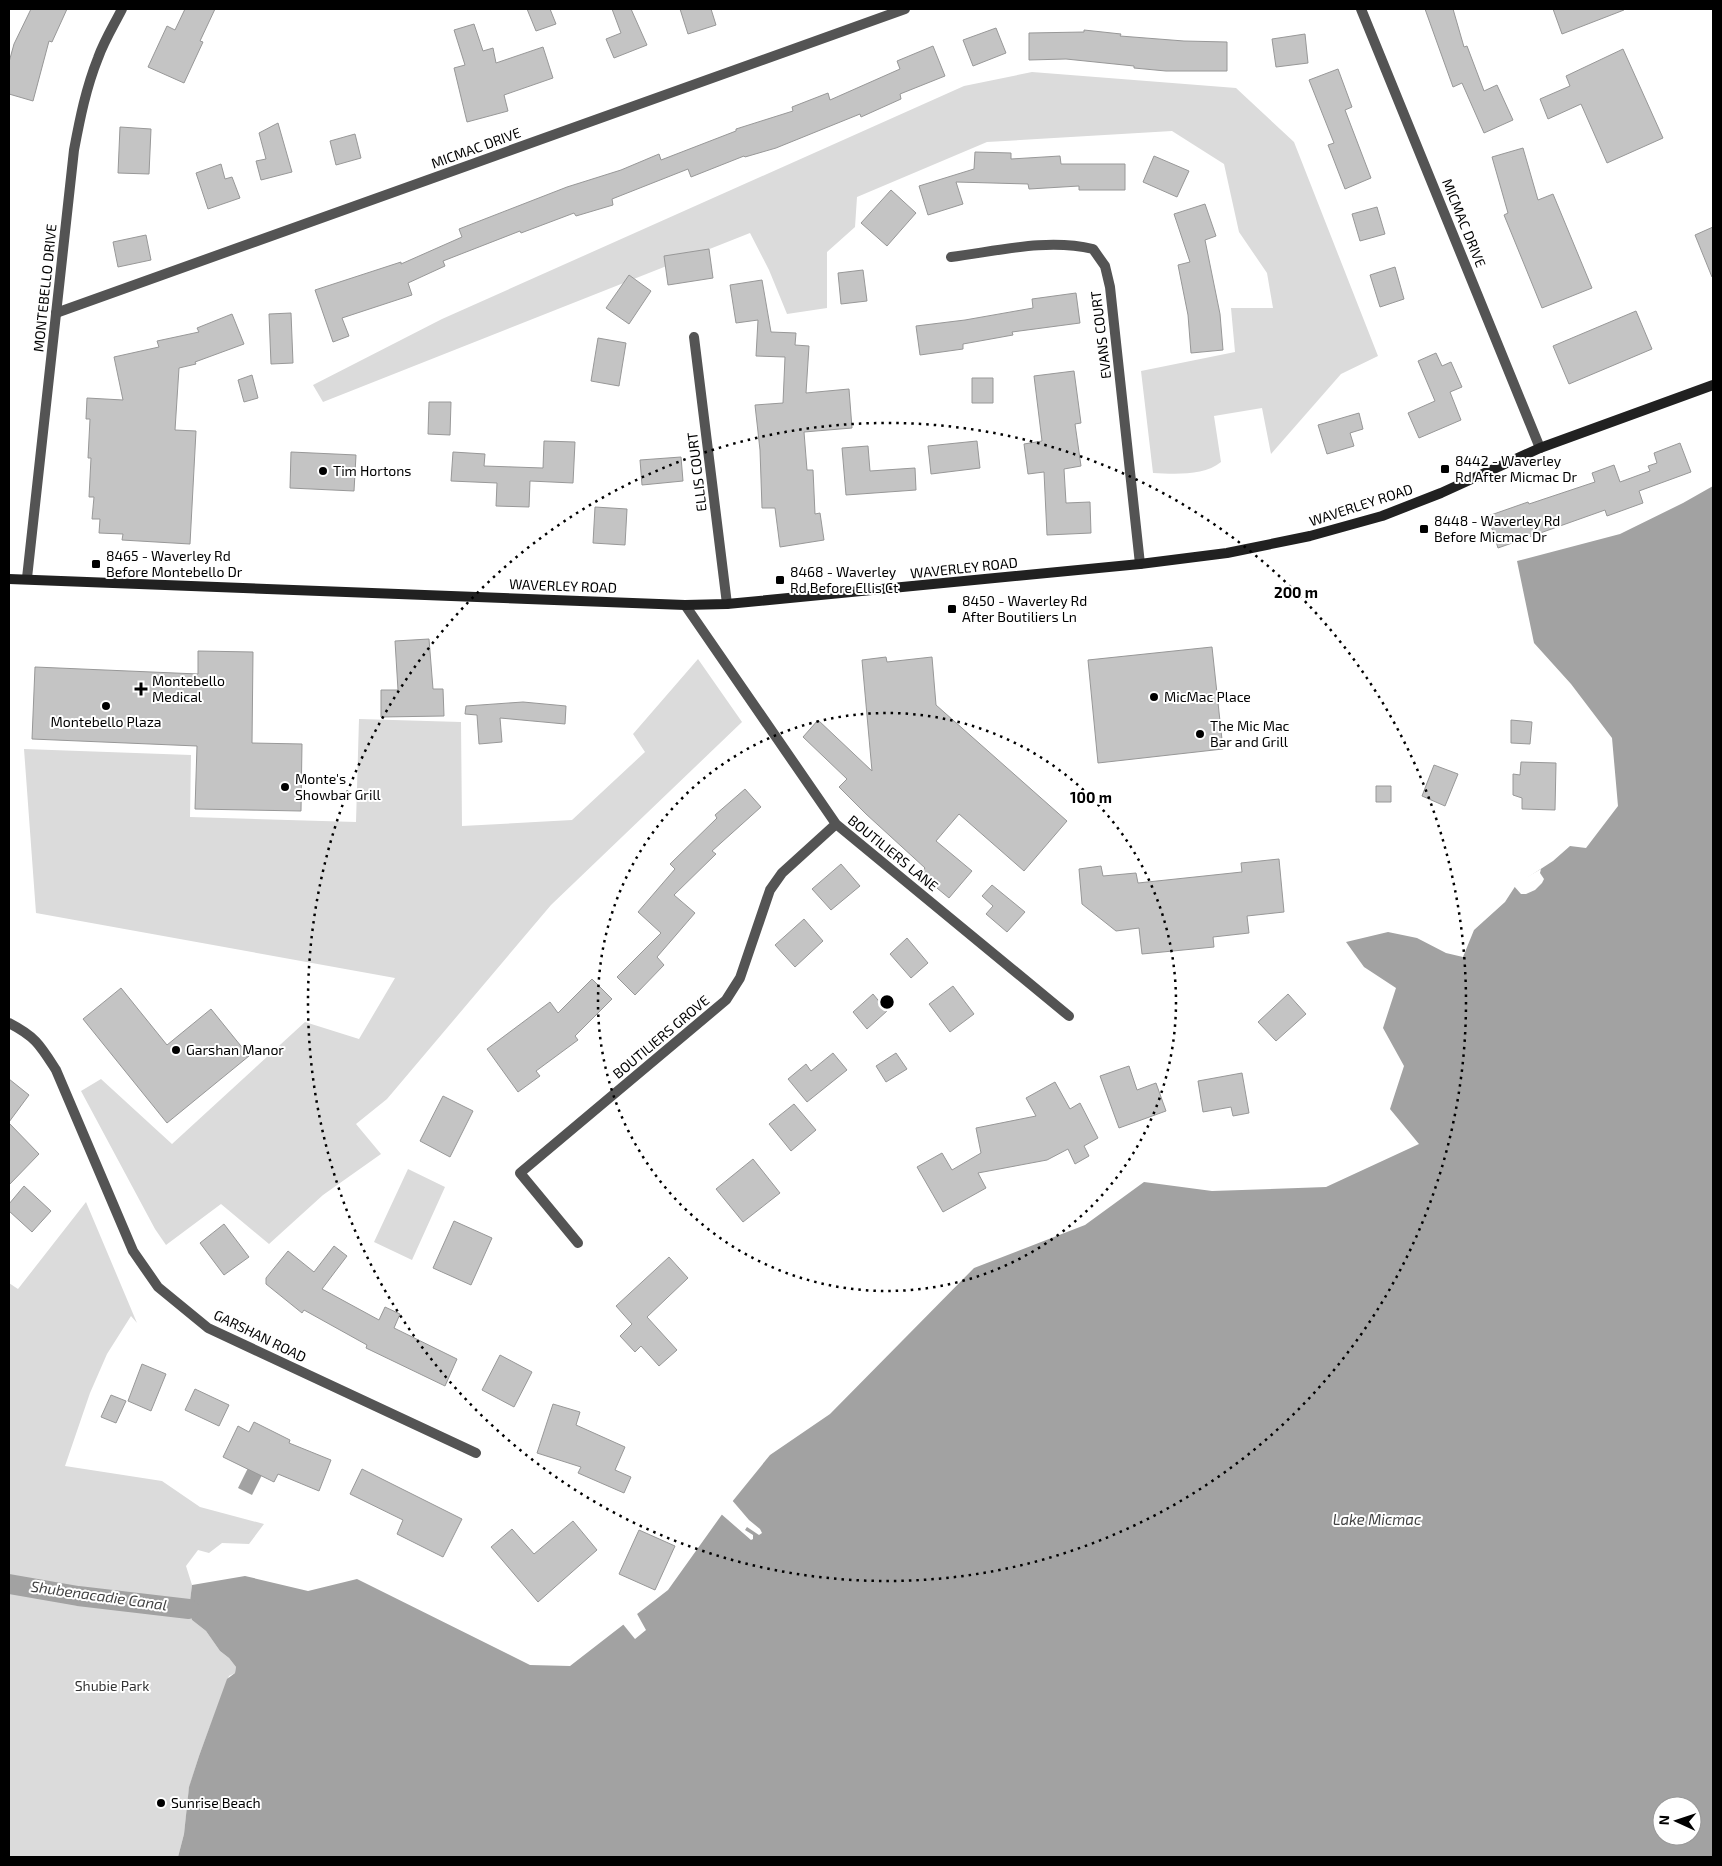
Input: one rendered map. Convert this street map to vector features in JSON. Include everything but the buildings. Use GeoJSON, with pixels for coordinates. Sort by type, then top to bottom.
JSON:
{"type":"FeatureCollection","features":[{"type":"Feature","properties":{"kind":"main road","name":"WAVERLEY ROAD"},"geometry":{"type":"LineString","coordinates":[[9,578],[685,605],[727,604],[1140,564],[1227,553],[1310,536],[1382,516],[1441,493],[1540,448],[1713,385]]}},
{"type":"Feature","properties":{"kind":"street","name":"MONTEBELLO DRIVE"},"geometry":{"type":"LineString","coordinates":[[27,578],[74,150],[89,82],[99,56],[122,9]]}},
{"type":"Feature","properties":{"kind":"street","name":"MICMAC DRIVE"},"geometry":{"type":"LineString","coordinates":[[56,313],[905,9]]}},
{"type":"Feature","properties":{"kind":"street","name":"MICMAC DRIVE"},"geometry":{"type":"LineString","coordinates":[[1361,9],[1540,448]]}},
{"type":"Feature","properties":{"kind":"street","name":"EVANS COURT"},"geometry":{"type":"LineString","coordinates":[[951,257],[1054,244],[1075,245],[1093,249],[1105,266],[1110,287],[1140,564]]}},
{"type":"Feature","properties":{"kind":"street","name":"ELLIS COURT"},"geometry":{"type":"LineString","coordinates":[[694,337],[727,604]]}},
{"type":"Feature","properties":{"kind":"street","name":"BOUTILIERS LANE"},"geometry":{"type":"LineString","coordinates":[[685,605],[836,824],[1069,1016]]}},
{"type":"Feature","properties":{"kind":"street","name":"BOUTILIERS GROVE"},"geometry":{"type":"LineString","coordinates":[[578,1243],[520,1172],[726,1000],[740,978],[747,961],[770,890],[782,873],[836,824]]}},
{"type":"Feature","properties":{"kind":"street","name":"GARSHAN ROAD"},"geometry":{"type":"LineString","coordinates":[[9,1023],[26,1032],[38,1043],[56,1070],[133,1251],[158,1287],[208,1328],[476,1453]]}},
{"type":"Feature","properties":{"kind":"green space"},"geometry":{"type":"Polygon","coordinates":[[[1032,72],[1236,88],[1294,142],[1378,356],[1341,374],[1271,454],[1262,408],[1214,416],[1221,462],[1214,467],[1189,473],[1153,473],[1141,371],[1235,352],[1231,308],[1273,308],[1267,273],[1239,232],[1224,164],[1172,131],[987,142],[857,197],[855,227],[827,252],[827,308],[787,314],[769,270],[750,233],[323,402],[313,385],[442,319],[964,86],[1032,72]]]}},
{"type":"Feature","properties":{"kind":"green space"},"geometry":{"type":"Polygon","coordinates":[[[698,659],[742,722],[551,905],[387,1099],[356,1124],[381,1154],[323,1195],[269,1244],[221,1204],[166,1245],[155,1229],[81,1091],[101,1079],[172,1144],[305,1022],[359,1039],[395,978],[36,913],[24,749],[191,755],[190,817],[356,822],[359,719],[461,722],[462,826],[572,820],[645,752],[633,734],[698,659]]]}},
{"type":"Feature","properties":{"kind":"green space"},"geometry":{"type":"Polygon","coordinates":[[[408,1169],[445,1187],[412,1260],[374,1242],[408,1169]]]}},
{"type":"Feature","properties":{"kind":"green space","name":"Shubie Park"},"geometry":{"type":"Polygon","coordinates":[[[86,1202],[137,1323],[131,1316],[107,1354],[90,1393],[65,1466],[162,1481],[200,1507],[264,1524],[249,1544],[222,1543],[209,1553],[198,1550],[186,1566],[192,1585],[189,1609],[192,1620],[206,1631],[220,1651],[236,1667],[235,1673],[229,1676],[189,1788],[184,1834],[178,1857],[9,1857],[9,1283],[18,1289],[86,1202]]]}},
{"type":"Feature","properties":{"kind":"water","name":"Lake Micmac"},"geometry":{"type":"Polygon","coordinates":[[[1713,486],[1713,1857],[178,1857],[184,1834],[189,1787],[227,1679],[235,1673],[236,1667],[220,1651],[206,1631],[192,1620],[189,1609],[192,1585],[245,1576],[308,1591],[357,1579],[530,1665],[570,1666],[668,1590],[723,1513],[770,1455],[830,1414],[974,1268],[1085,1225],[1144,1182],[1212,1191],[1326,1187],[1419,1144],[1390,1109],[1404,1066],[1383,1028],[1396,988],[1364,967],[1346,942],[1388,932],[1417,938],[1446,953],[1463,957],[1474,930],[1505,902],[1516,885],[1553,861],[1570,846],[1586,848],[1618,806],[1612,738],[1571,684],[1534,643],[1517,561],[1620,534],[1713,486]]]}},
{"type":"Feature","properties":{"kind":"water"},"geometry":{"type":"Polygon","coordinates":[[[251,1462],[265,1469],[252,1495],[238,1488],[251,1462]]]}},
{"type":"Feature","properties":{"kind":"pier"},"geometry":{"type":"Polygon","coordinates":[[[1541,869],[1540,873],[1544,879],[1535,890],[1521,894],[1513,885],[1541,869]]]}},
{"type":"Feature","properties":{"kind":"pier"},"geometry":{"type":"Polygon","coordinates":[[[731,1499],[762,1533],[759,1535],[747,1527],[745,1530],[753,1535],[751,1540],[720,1513],[731,1499]]]}},
{"type":"Feature","properties":{"kind":"pier"},"geometry":{"type":"Polygon","coordinates":[[[636,1612],[646,1630],[635,1639],[622,1623],[636,1612]]]}},
{"type":"Feature","properties":{"kind":"waterway","name":"Shubenacadie Canal"},"geometry":{"type":"LineString","coordinates":[[9,1584],[78,1596],[189,1609]]}},
{"type":"Feature","properties":{"kind":"place","name":"8442 - Waverley Rd After Micmac Dr"},"geometry":{"type":"Point","coordinates":[1445,469]}},
{"type":"Feature","properties":{"kind":"place","name":"Tim Hortons"},"geometry":{"type":"Point","coordinates":[323,471]}},
{"type":"Feature","properties":{"kind":"place","name":"8448 - Waverley Rd Before Micmac Dr"},"geometry":{"type":"Point","coordinates":[1424,529]}},
{"type":"Feature","properties":{"kind":"place","name":"8465 - Waverley Rd Before Montebello Dr"},"geometry":{"type":"Point","coordinates":[96,564]}},
{"type":"Feature","properties":{"kind":"place","name":"8468 - Waverley Rd Before Ellis Ct"},"geometry":{"type":"Point","coordinates":[780,580]}},
{"type":"Feature","properties":{"kind":"place","name":"8450 - Waverley Rd After Boutiliers Ln"},"geometry":{"type":"Point","coordinates":[952,609]}},
{"type":"Feature","properties":{"kind":"place","name":"Montebello Medical"},"geometry":{"type":"Point","coordinates":[141,689]}},
{"type":"Feature","properties":{"kind":"place","name":"MicMac Place"},"geometry":{"type":"Point","coordinates":[1154,697]}},
{"type":"Feature","properties":{"kind":"place","name":"Montebello Plaza"},"geometry":{"type":"Point","coordinates":[106,706]}},
{"type":"Feature","properties":{"kind":"place","name":"The Mic Mac Bar and Grill"},"geometry":{"type":"Point","coordinates":[1200,734]}},
{"type":"Feature","properties":{"kind":"place","name":"Monte's Showbar Grill"},"geometry":{"type":"Point","coordinates":[285,787]}},
{"type":"Feature","properties":{"kind":"place","name":"Garshan Manor"},"geometry":{"type":"Point","coordinates":[176,1050]}},
{"type":"Feature","properties":{"kind":"place","name":"Sunrise Beach"},"geometry":{"type":"Point","coordinates":[161,1803]}}]}
